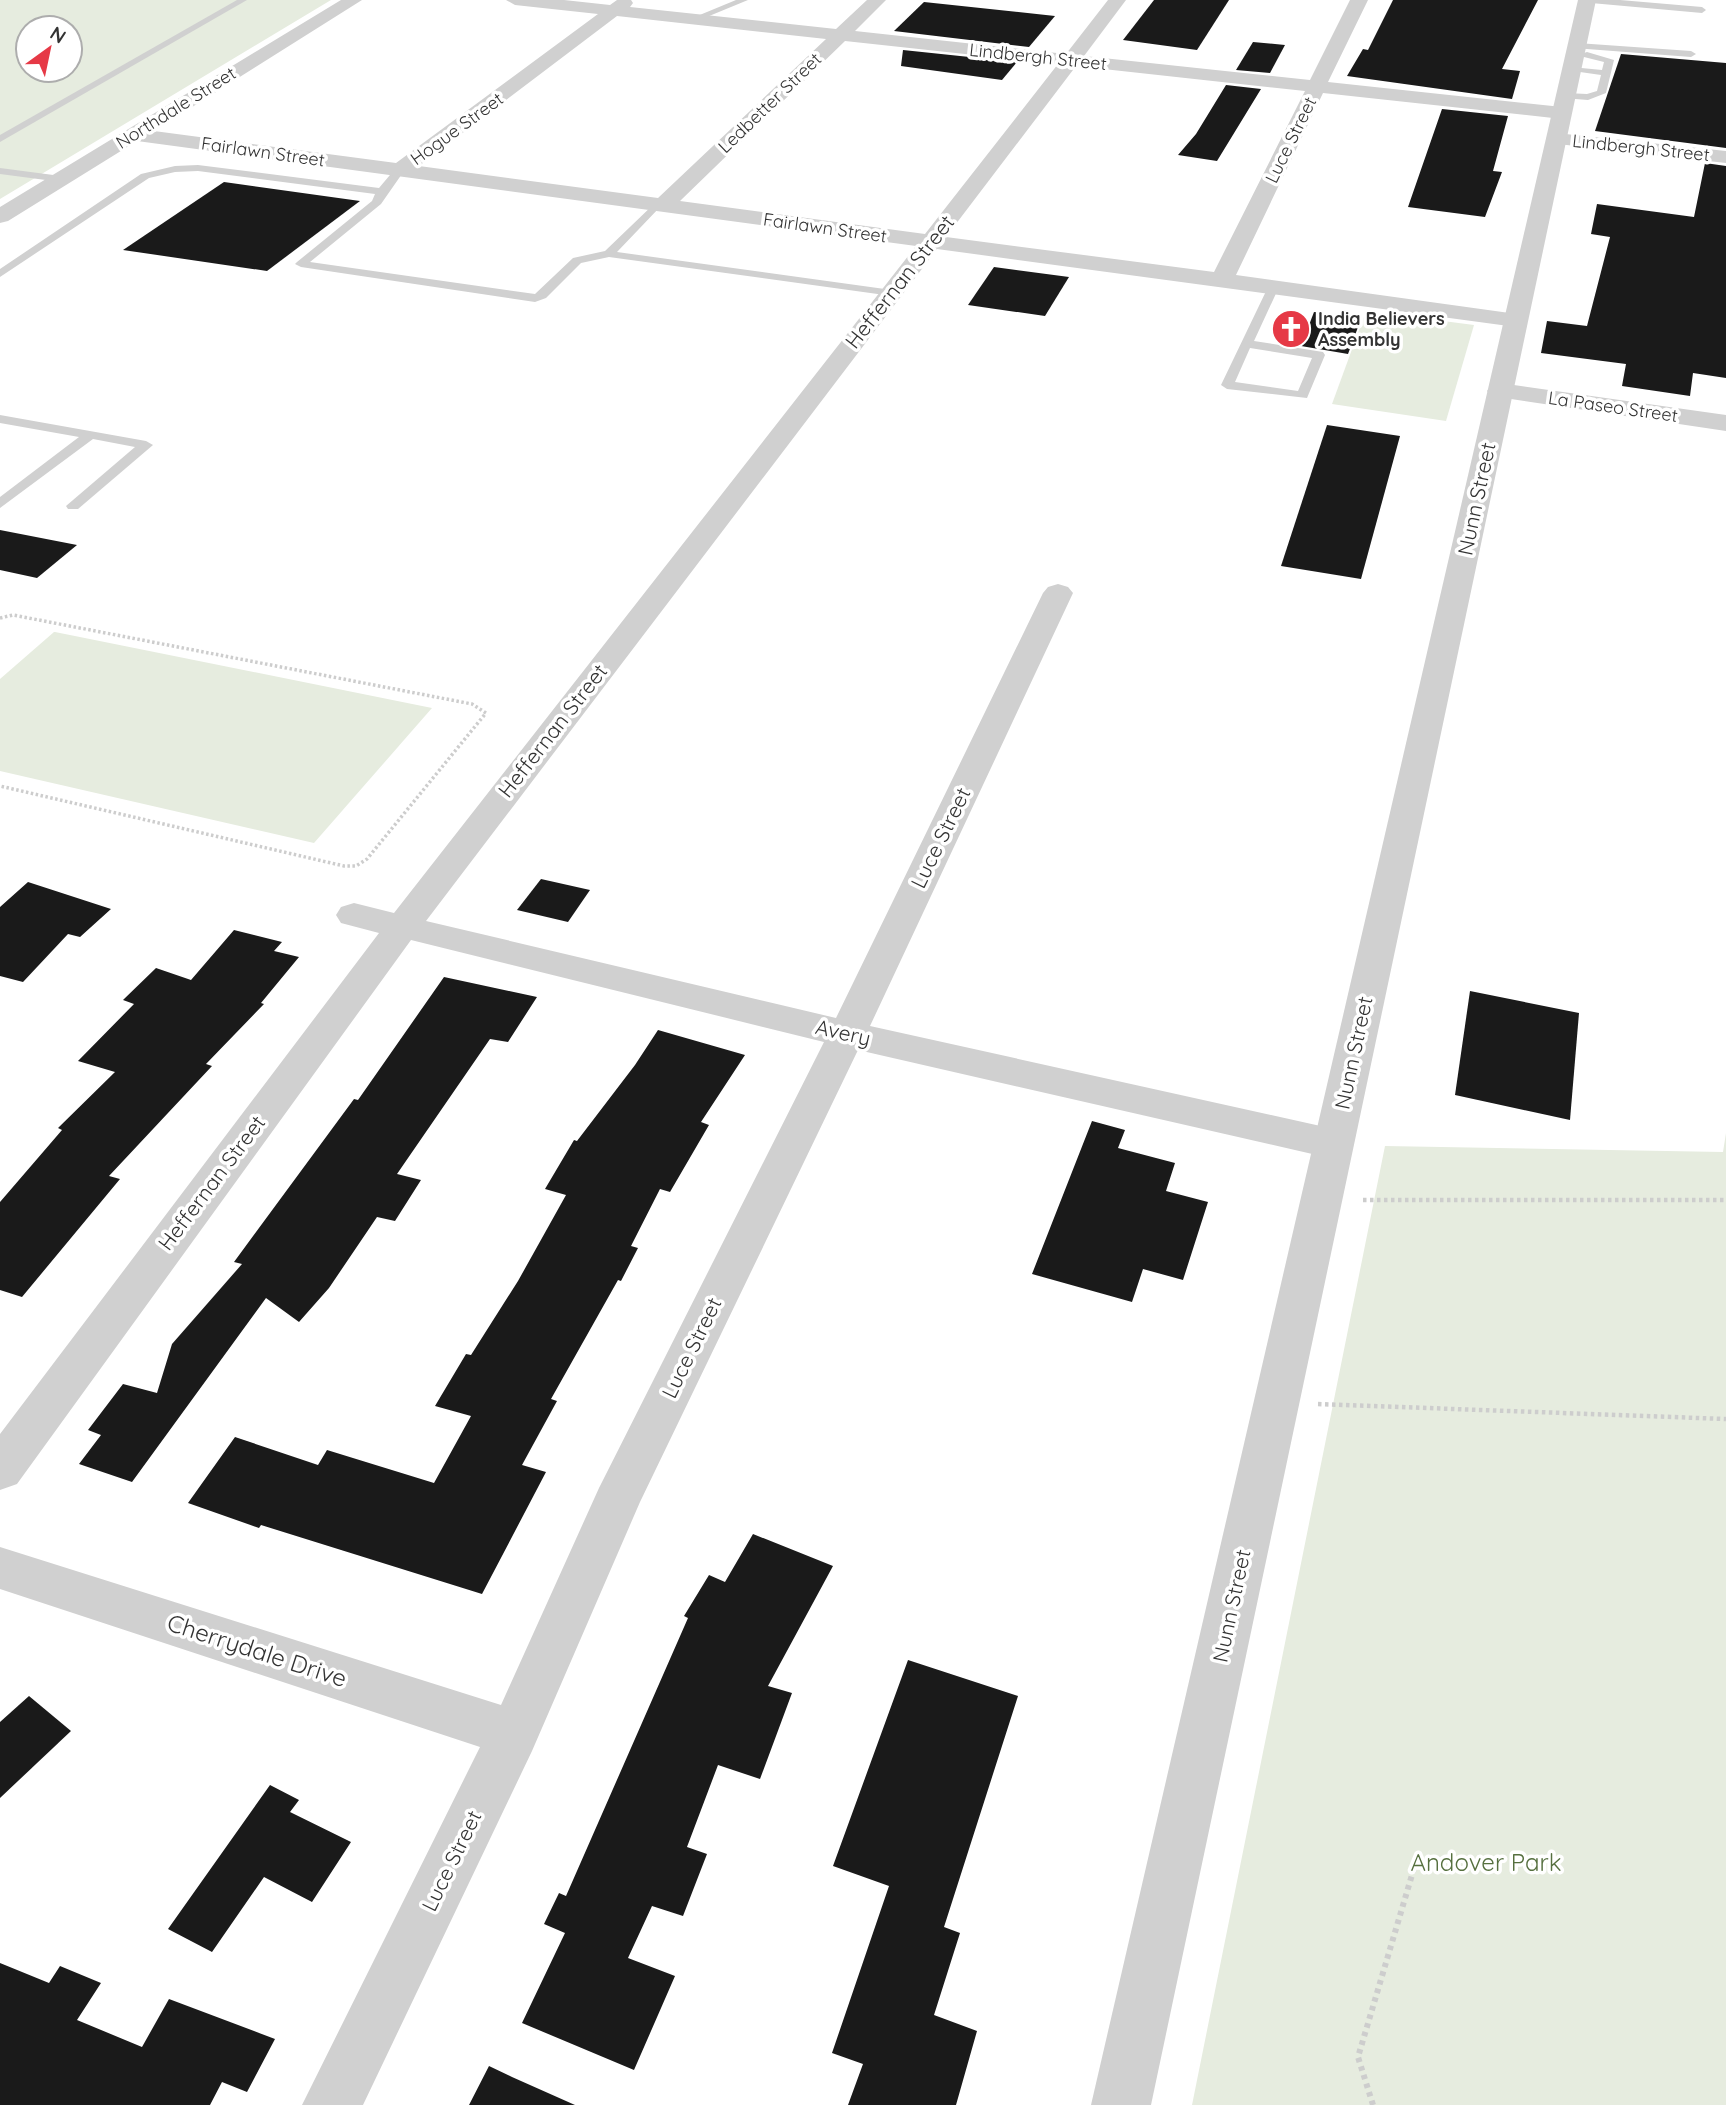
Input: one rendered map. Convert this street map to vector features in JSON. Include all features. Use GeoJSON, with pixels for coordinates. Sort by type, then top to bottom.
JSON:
{"type":"FeatureCollection","features":[{"type":"Feature","properties":{"kind":"street","name":"Northdale Street"},"geometry":{"type":"LineString","coordinates":[[0,216],[352,0]]}},
{"type":"Feature","properties":{"kind":"street","name":"Lindbergh Street"},"geometry":{"type":"LineString","coordinates":[[515,0],[622,5],[694,19],[1318,86],[1573,84],[1726,157]]}},
{"type":"Feature","properties":{"kind":"street","name":"Ledbetter Street"},"geometry":{"type":"LineString","coordinates":[[659,206],[877,0]]}},
{"type":"Feature","properties":{"kind":"street","name":"Heffernan Street"},"geometry":{"type":"LineString","coordinates":[[0,1470],[402,927],[1117,0]]}},
{"type":"Feature","properties":{"kind":"street","name":"Luce Street"},"geometry":{"type":"LineString","coordinates":[[1222,279],[1359,0]]}},
{"type":"Feature","properties":{"kind":"street","name":"Nunn Street"},"geometry":{"type":"LineString","coordinates":[[1121,2105],[1500,391],[1573,84],[1589,0]]}},
{"type":"Feature","properties":{"kind":"street","name":"Hogue Street"},"geometry":{"type":"LineString","coordinates":[[399,171],[622,5]]}},
{"type":"Feature","properties":{"kind":"street","name":"Fairlawn Street"},"geometry":{"type":"LineString","coordinates":[[134,135],[1516,320]]}},
{"type":"Feature","properties":{"kind":"street","name":"La Paseo Street"},"geometry":{"type":"LineString","coordinates":[[1500,391],[1726,423]]}},
{"type":"Feature","properties":{"kind":"street","name":"Luce Street"},"geometry":{"type":"LineString","coordinates":[[332,2105],[514,1734],[616,1502],[847,1034],[1058,593]]}},
{"type":"Feature","properties":{"kind":"street","name":"Avery"},"geometry":{"type":"LineString","coordinates":[[354,915],[847,1034],[1334,1144]]}},
{"type":"Feature","properties":{"kind":"street","name":"Cherrydale Drive"},"geometry":{"type":"LineString","coordinates":[[0,1568],[514,1734]]}},
{"type":"Feature","properties":{"kind":"lane"},"geometry":{"type":"LineString","coordinates":[[0,139],[243,0]]}},
{"type":"Feature","properties":{"kind":"lane"},"geometry":{"type":"LineString","coordinates":[[694,19],[744,0]]}},
{"type":"Feature","properties":{"kind":"lane"},"geometry":{"type":"LineString","coordinates":[[1589,0],[1702,10]]}},
{"type":"Feature","properties":{"kind":"lane"},"geometry":{"type":"LineString","coordinates":[[1573,84],[1691,54]]}},
{"type":"Feature","properties":{"kind":"lane"},"geometry":{"type":"LineString","coordinates":[[0,274],[145,176],[175,169],[198,168],[380,191]]}},
{"type":"Feature","properties":{"kind":"lane"},"geometry":{"type":"LineString","coordinates":[[0,171],[61,179]]}},
{"type":"Feature","properties":{"kind":"lane","name":"Hogue Street"},"geometry":{"type":"LineString","coordinates":[[399,171],[380,191],[377,202],[301,264],[306,267],[535,298],[542,296],[577,260],[609,254]]}},
{"type":"Feature","properties":{"kind":"lane"},"geometry":{"type":"LineString","coordinates":[[609,254],[659,206]]}},
{"type":"Feature","properties":{"kind":"lane"},"geometry":{"type":"LineString","coordinates":[[609,254],[892,293]]}},
{"type":"Feature","properties":{"kind":"lane"},"geometry":{"type":"LineString","coordinates":[[0,261],[17,263]]}},
{"type":"Feature","properties":{"kind":"lane"},"geometry":{"type":"LineString","coordinates":[[1246,344],[1319,355],[1303,395],[1227,384],[1273,287]]}},
{"type":"Feature","properties":{"kind":"lane"},"geometry":{"type":"LineString","coordinates":[[0,419],[146,445],[72,506]]}},
{"type":"Feature","properties":{"kind":"lane"},"geometry":{"type":"LineString","coordinates":[[0,504],[90,435]]}},
{"type":"Feature","properties":{"kind":"path"},"geometry":{"type":"LineString","coordinates":[[0,618],[13,615],[418,694],[480,707],[486,713],[367,859],[356,866],[344,866],[0,786]]}},
{"type":"Feature","properties":{"kind":"path"},"geometry":{"type":"LineString","coordinates":[[1322,1200],[1726,1200]]}},
{"type":"Feature","properties":{"kind":"path"},"geometry":{"type":"LineString","coordinates":[[1276,1402],[1465,1412],[1726,1419]]}},
{"type":"Feature","properties":{"kind":"path"},"geometry":{"type":"LineString","coordinates":[[1373,2105],[1358,2057],[1417,1858]]}},
{"type":"Feature","properties":{"kind":"green space"},"geometry":{"type":"Polygon","coordinates":[[[0,0],[331,0],[0,199],[0,0]]]}},
{"type":"Feature","properties":{"kind":"green space"},"geometry":{"type":"Polygon","coordinates":[[[1366,311],[1474,325],[1446,421],[1332,404],[1366,311]]]}},
{"type":"Feature","properties":{"kind":"green space"},"geometry":{"type":"Polygon","coordinates":[[[54,632],[432,708],[314,843],[0,771],[0,679],[54,632]]]}},
{"type":"Feature","properties":{"kind":"green space","name":"Andover Park"},"geometry":{"type":"Polygon","coordinates":[[[1726,1133],[1726,2105],[1192,2105],[1385,1146],[1723,1152],[1726,1133]]]}},
{"type":"Feature","properties":{"kind":"building"},"geometry":{"type":"Polygon","coordinates":[[[1154,0],[1229,0],[1197,50],[1123,40],[1154,0]]]}},
{"type":"Feature","properties":{"kind":"building"},"geometry":{"type":"Polygon","coordinates":[[[1393,0],[1538,0],[1502,69],[1520,71],[1512,99],[1347,76],[1363,49],[1368,50],[1393,0]]]}},
{"type":"Feature","properties":{"kind":"building"},"geometry":{"type":"Polygon","coordinates":[[[924,2],[1055,16],[1029,47],[894,31],[924,2]]]}},
{"type":"Feature","properties":{"kind":"building"},"geometry":{"type":"Polygon","coordinates":[[[1253,42],[1285,45],[1270,73],[1236,70],[1253,42]]]}},
{"type":"Feature","properties":{"kind":"building"},"geometry":{"type":"Polygon","coordinates":[[[903,50],[1017,62],[1002,80],[901,66],[903,50]]]}},
{"type":"Feature","properties":{"kind":"building"},"geometry":{"type":"Polygon","coordinates":[[[1621,54],[1726,63],[1726,148],[1595,131],[1621,54]]]}},
{"type":"Feature","properties":{"kind":"building"},"geometry":{"type":"Polygon","coordinates":[[[1226,85],[1261,89],[1217,161],[1178,155],[1196,134],[1226,85]]]}},
{"type":"Feature","properties":{"kind":"building"},"geometry":{"type":"Polygon","coordinates":[[[1442,109],[1508,116],[1493,171],[1502,172],[1485,217],[1408,207],[1442,109]]]}},
{"type":"Feature","properties":{"kind":"building"},"geometry":{"type":"Polygon","coordinates":[[[1705,163],[1726,166],[1726,378],[1693,373],[1690,396],[1622,386],[1626,364],[1541,353],[1547,321],[1587,326],[1610,237],[1591,234],[1597,204],[1694,217],[1705,163]]]}},
{"type":"Feature","properties":{"kind":"building"},"geometry":{"type":"Polygon","coordinates":[[[224,182],[360,201],[267,271],[123,250],[224,182]]]}},
{"type":"Feature","properties":{"kind":"building"},"geometry":{"type":"Polygon","coordinates":[[[994,267],[1069,277],[1045,316],[968,305],[994,267]]]}},
{"type":"Feature","properties":{"kind":"building"},"geometry":{"type":"Polygon","coordinates":[[[1314,312],[1361,319],[1348,354],[1301,346],[1314,312]]]}},
{"type":"Feature","properties":{"kind":"building"},"geometry":{"type":"Polygon","coordinates":[[[1327,425],[1400,436],[1361,579],[1281,566],[1327,425]]]}},
{"type":"Feature","properties":{"kind":"building"},"geometry":{"type":"Polygon","coordinates":[[[0,530],[77,545],[37,578],[0,570],[0,530]]]}},
{"type":"Feature","properties":{"kind":"building"},"geometry":{"type":"Polygon","coordinates":[[[541,879],[590,890],[568,922],[517,910],[541,879]]]}},
{"type":"Feature","properties":{"kind":"building"},"geometry":{"type":"Polygon","coordinates":[[[28,882],[111,909],[80,937],[68,934],[23,982],[0,976],[0,907],[28,882]]]}},
{"type":"Feature","properties":{"kind":"building"},"geometry":{"type":"Polygon","coordinates":[[[234,930],[282,942],[274,951],[299,957],[261,1003],[264,1004],[206,1064],[212,1066],[109,1176],[120,1179],[22,1297],[0,1290],[0,1202],[62,1130],[58,1128],[115,1072],[78,1061],[134,1004],[123,1000],[156,968],[191,980],[234,930]]]}},
{"type":"Feature","properties":{"kind":"building"},"geometry":{"type":"Polygon","coordinates":[[[444,977],[537,997],[508,1042],[490,1039],[397,1174],[421,1180],[395,1221],[377,1217],[329,1288],[299,1322],[266,1298],[132,1482],[79,1464],[101,1435],[88,1430],[123,1384],[157,1393],[172,1344],[242,1264],[234,1262],[354,1099],[358,1100],[444,977]]]}},
{"type":"Feature","properties":{"kind":"building"},"geometry":{"type":"Polygon","coordinates":[[[1470,991],[1579,1013],[1570,1120],[1455,1095],[1470,991]]]}},
{"type":"Feature","properties":{"kind":"building"},"geometry":{"type":"Polygon","coordinates":[[[658,1030],[745,1055],[701,1122],[709,1125],[670,1192],[660,1189],[631,1246],[638,1248],[621,1281],[618,1280],[551,1399],[557,1401],[522,1465],[546,1472],[482,1594],[261,1525],[259,1528],[188,1503],[235,1437],[318,1465],[327,1450],[434,1483],[471,1416],[435,1406],[466,1354],[471,1355],[518,1281],[566,1195],[545,1189],[574,1140],[577,1141],[658,1030]]]}},
{"type":"Feature","properties":{"kind":"building"},"geometry":{"type":"Polygon","coordinates":[[[1092,1121],[1125,1130],[1118,1148],[1175,1163],[1166,1191],[1208,1202],[1183,1280],[1143,1269],[1132,1302],[1032,1274],[1092,1121]]]}},
{"type":"Feature","properties":{"kind":"building"},"geometry":{"type":"Polygon","coordinates":[[[753,1534],[833,1566],[768,1686],[792,1693],[760,1779],[718,1765],[687,1847],[707,1854],[683,1916],[652,1906],[628,1958],[675,1976],[634,2070],[522,2023],[565,1933],[544,1924],[559,1893],[566,1896],[688,1618],[684,1616],[709,1575],[725,1582],[753,1534]]]}},
{"type":"Feature","properties":{"kind":"building"},"geometry":{"type":"Polygon","coordinates":[[[908,1660],[1018,1696],[944,1927],[960,1933],[934,2015],[977,2031],[956,2105],[848,2105],[863,2064],[832,2053],[889,1886],[833,1866],[908,1660]]]}},
{"type":"Feature","properties":{"kind":"building"},"geometry":{"type":"Polygon","coordinates":[[[29,1696],[71,1731],[0,1798],[0,1722],[29,1696]]]}},
{"type":"Feature","properties":{"kind":"building"},"geometry":{"type":"Polygon","coordinates":[[[270,1785],[299,1800],[290,1812],[351,1842],[312,1902],[264,1877],[212,1952],[168,1929],[270,1785]]]}},
{"type":"Feature","properties":{"kind":"building"},"geometry":{"type":"Polygon","coordinates":[[[0,1963],[49,1983],[60,1966],[101,1983],[77,2020],[142,2047],[169,1999],[275,2039],[247,2092],[222,2082],[210,2105],[0,2105],[0,1963]]]}},
{"type":"Feature","properties":{"kind":"building"},"geometry":{"type":"Polygon","coordinates":[[[489,2066],[512,2077],[575,2105],[469,2105],[489,2066]]]}},
{"type":"Feature","properties":{"kind":"place","name":"India Believers Assembly"},"geometry":{"type":"Point","coordinates":[1291,329]}}]}
